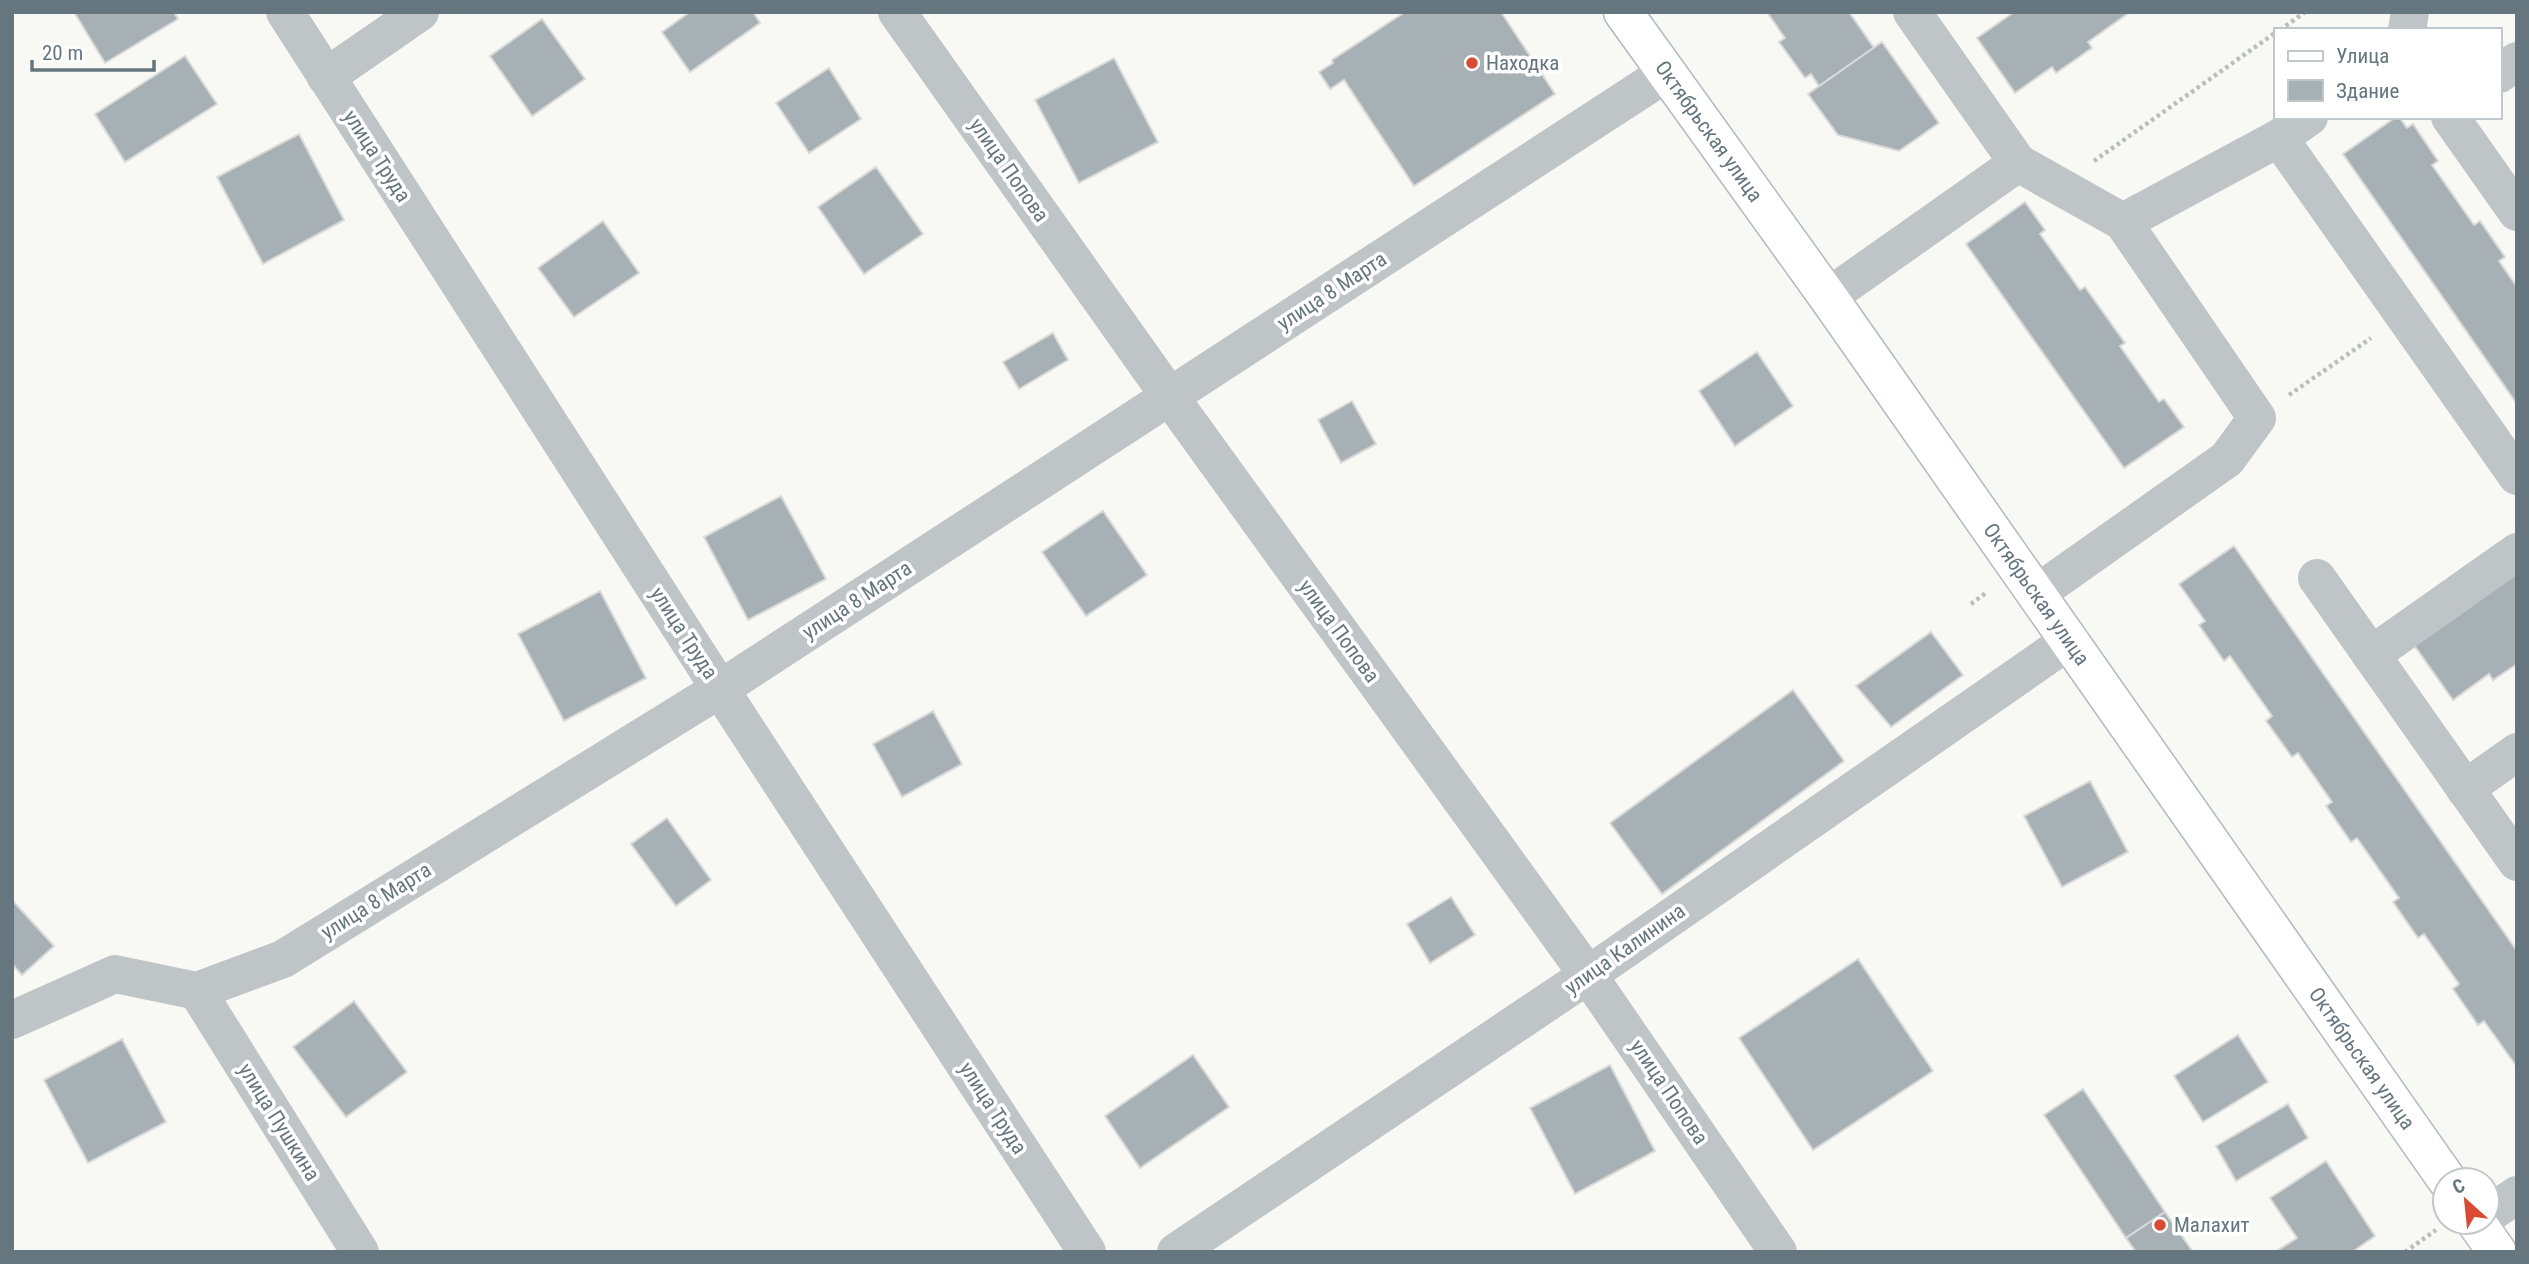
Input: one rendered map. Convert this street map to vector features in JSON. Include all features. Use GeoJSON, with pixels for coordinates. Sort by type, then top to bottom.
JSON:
{"type":"FeatureCollection","features":[{"type":"Feature","properties":{"kind":"main road","name":"Октябрьская улица"},"geometry":{"type":"LineString","coordinates":[[1623,12],[2070,640],[2436,1166]]}},
{"type":"Feature","properties":{"kind":"main road"},"geometry":{"type":"LineString","coordinates":[[2486,1236],[2497,1252]]}},
{"type":"Feature","properties":{"kind":"street","name":"улица Труда"},"geometry":{"type":"LineString","coordinates":[[285,12],[720,689],[1087,1252]]}},
{"type":"Feature","properties":{"kind":"street"},"geometry":{"type":"LineString","coordinates":[[326,77],[420,12]]}},
{"type":"Feature","properties":{"kind":"street","name":"улица Попова"},"geometry":{"type":"LineString","coordinates":[[897,12],[1170,397],[1588,975],[1778,1252]]}},
{"type":"Feature","properties":{"kind":"street"},"geometry":{"type":"LineString","coordinates":[[1922,15],[2018,163],[2123,222],[2257,418],[2227,459],[2036,594]]}},
{"type":"Feature","properties":{"kind":"street"},"geometry":{"type":"LineString","coordinates":[[2501,73],[2517,61]]}},
{"type":"Feature","properties":{"kind":"street","name":"улица 8 Марта"},"geometry":{"type":"LineString","coordinates":[[197,992],[282,958],[720,689],[1665,74]]}},
{"type":"Feature","properties":{"kind":"street"},"geometry":{"type":"LineString","coordinates":[[2451,119],[2517,212]]}},
{"type":"Feature","properties":{"kind":"street"},"geometry":{"type":"LineString","coordinates":[[2123,222],[2294,128],[2403,315],[2517,476]]}},
{"type":"Feature","properties":{"kind":"street"},"geometry":{"type":"LineString","coordinates":[[1828,297],[2018,163]]}},
{"type":"Feature","properties":{"kind":"street"},"geometry":{"type":"LineString","coordinates":[[2371,655],[2517,552]]}},
{"type":"Feature","properties":{"kind":"street"},"geometry":{"type":"LineString","coordinates":[[2318,579],[2517,862]]}},
{"type":"Feature","properties":{"kind":"street","name":"улица Калинина"},"geometry":{"type":"LineString","coordinates":[[1176,1252],[1588,975],[2070,640]]}},
{"type":"Feature","properties":{"kind":"street"},"geometry":{"type":"LineString","coordinates":[[2465,789],[2517,752]]}},
{"type":"Feature","properties":{"kind":"street"},"geometry":{"type":"LineString","coordinates":[[12,1020],[115,974],[197,992]]}},
{"type":"Feature","properties":{"kind":"street","name":"улица Пушкина"},"geometry":{"type":"LineString","coordinates":[[197,992],[360,1252]]}},
{"type":"Feature","properties":{"kind":"street"},"geometry":{"type":"LineString","coordinates":[[2501,1206],[2517,1195]]}},
{"type":"Feature","properties":{"kind":"path"},"geometry":{"type":"LineString","coordinates":[[2283,28],[2305,12]]}},
{"type":"Feature","properties":{"kind":"path"},"geometry":{"type":"LineString","coordinates":[[2058,186],[2274,34]]}},
{"type":"Feature","properties":{"kind":"path"},"geometry":{"type":"LineString","coordinates":[[2257,418],[2403,315]]}},
{"type":"Feature","properties":{"kind":"path"},"geometry":{"type":"LineString","coordinates":[[2405,1252],[2431,1233]]}},
{"type":"Feature","properties":{"kind":"building"},"geometry":{"type":"Polygon","coordinates":[[[74,12],[174,12],[178,19],[105,63],[74,12]]]}},
{"type":"Feature","properties":{"kind":"building"},"geometry":{"type":"Polygon","coordinates":[[[690,12],[753,12],[760,23],[690,72],[662,32],[690,12]]]}},
{"type":"Feature","properties":{"kind":"building"},"geometry":{"type":"Polygon","coordinates":[[[1405,12],[1501,12],[1555,94],[1414,186],[1344,80],[1330,89],[1319,72],[1333,63],[1332,60],[1405,12]]]}},
{"type":"Feature","properties":{"kind":"building"},"geometry":{"type":"Polygon","coordinates":[[[1767,12],[1849,12],[1874,48],[1819,86],[1811,74],[1805,78],[1779,42],[1785,38],[1767,12]]]}},
{"type":"Feature","properties":{"kind":"building"},"geometry":{"type":"Polygon","coordinates":[[[2014,12],[2130,12],[2088,42],[2092,48],[2056,73],[2052,67],[2015,93],[1977,38],[2014,12]]]}},
{"type":"Feature","properties":{"kind":"building"},"geometry":{"type":"Polygon","coordinates":[[[542,19],[585,79],[532,116],[490,56],[542,19]]]}},
{"type":"Feature","properties":{"kind":"building"},"geometry":{"type":"Polygon","coordinates":[[[1882,42],[1939,123],[1899,151],[1838,135],[1808,94],[1882,42]]]}},
{"type":"Feature","properties":{"kind":"building"},"geometry":{"type":"Polygon","coordinates":[[[185,56],[217,104],[125,162],[95,114],[185,56]]]}},
{"type":"Feature","properties":{"kind":"building"},"geometry":{"type":"Polygon","coordinates":[[[1114,58],[1158,142],[1079,183],[1035,100],[1114,58]]]}},
{"type":"Feature","properties":{"kind":"building"},"geometry":{"type":"Polygon","coordinates":[[[829,68],[861,119],[809,153],[776,103],[829,68]]]}},
{"type":"Feature","properties":{"kind":"building"},"geometry":{"type":"Polygon","coordinates":[[[2393,119],[2400,119],[2407,128],[2413,124],[2438,161],[2432,165],[2474,225],[2480,221],[2505,257],[2499,261],[2517,287],[2517,404],[2343,154],[2393,119]]]}},
{"type":"Feature","properties":{"kind":"building"},"geometry":{"type":"Polygon","coordinates":[[[299,134],[344,220],[263,264],[217,177],[299,134]]]}},
{"type":"Feature","properties":{"kind":"building"},"geometry":{"type":"Polygon","coordinates":[[[876,167],[923,234],[864,274],[818,207],[876,167]]]}},
{"type":"Feature","properties":{"kind":"building"},"geometry":{"type":"Polygon","coordinates":[[[2025,202],[2045,230],[2040,234],[2080,290],[2085,287],[2125,343],[2120,346],[2159,402],[2164,399],[2184,427],[2124,468],[1966,244],[2025,202]]]}},
{"type":"Feature","properties":{"kind":"building"},"geometry":{"type":"Polygon","coordinates":[[[603,221],[639,273],[574,317],[538,268],[603,221]]]}},
{"type":"Feature","properties":{"kind":"building"},"geometry":{"type":"Polygon","coordinates":[[[1053,333],[1068,360],[1019,389],[1003,362],[1053,333]]]}},
{"type":"Feature","properties":{"kind":"building"},"geometry":{"type":"Polygon","coordinates":[[[1757,352],[1793,406],[1735,446],[1699,391],[1757,352]]]}},
{"type":"Feature","properties":{"kind":"building"},"geometry":{"type":"Polygon","coordinates":[[[1352,401],[1376,444],[1341,463],[1318,420],[1352,401]]]}},
{"type":"Feature","properties":{"kind":"building"},"geometry":{"type":"Polygon","coordinates":[[[781,496],[826,579],[748,620],[704,537],[781,496]]]}},
{"type":"Feature","properties":{"kind":"building"},"geometry":{"type":"Polygon","coordinates":[[[1103,511],[1147,575],[1086,616],[1042,552],[1103,511]]]}},
{"type":"Feature","properties":{"kind":"building"},"geometry":{"type":"Polygon","coordinates":[[[2234,546],[2517,951],[2517,1067],[2484,1021],[2478,1025],[2453,989],[2459,984],[2424,934],[2418,938],[2393,902],[2399,898],[2357,838],[2351,842],[2326,806],[2332,802],[2298,753],[2292,757],[2266,721],[2272,716],[2230,656],[2224,661],[2199,625],[2205,621],[2179,584],[2234,546]]]}},
{"type":"Feature","properties":{"kind":"building"},"geometry":{"type":"Polygon","coordinates":[[[2517,573],[2517,664],[2493,680],[2489,674],[2453,700],[2414,645],[2517,573]]]}},
{"type":"Feature","properties":{"kind":"building"},"geometry":{"type":"Polygon","coordinates":[[[600,591],[646,678],[564,721],[518,634],[600,591]]]}},
{"type":"Feature","properties":{"kind":"building"},"geometry":{"type":"Polygon","coordinates":[[[1931,632],[1963,675],[1891,727],[1856,686],[1931,632]]]}},
{"type":"Feature","properties":{"kind":"building"},"geometry":{"type":"Polygon","coordinates":[[[1793,690],[1844,761],[1662,894],[1610,823],[1793,690]]]}},
{"type":"Feature","properties":{"kind":"building"},"geometry":{"type":"Polygon","coordinates":[[[933,711],[962,764],[902,797],[873,744],[933,711]]]}},
{"type":"Feature","properties":{"kind":"building"},"geometry":{"type":"Polygon","coordinates":[[[2090,781],[2128,852],[2062,887],[2024,816],[2090,781]]]}},
{"type":"Feature","properties":{"kind":"building"},"geometry":{"type":"Polygon","coordinates":[[[667,818],[711,880],[676,906],[631,844],[667,818]]]}},
{"type":"Feature","properties":{"kind":"building"},"geometry":{"type":"Polygon","coordinates":[[[1451,897],[1475,935],[1430,963],[1407,924],[1451,897]]]}},
{"type":"Feature","properties":{"kind":"building"},"geometry":{"type":"Polygon","coordinates":[[[12,900],[54,946],[22,975],[12,964],[12,900]]]}},
{"type":"Feature","properties":{"kind":"building"},"geometry":{"type":"Polygon","coordinates":[[[1858,959],[1933,1071],[1813,1150],[1739,1038],[1858,959]]]}},
{"type":"Feature","properties":{"kind":"building"},"geometry":{"type":"Polygon","coordinates":[[[354,1001],[407,1072],[346,1117],[293,1047],[354,1001]]]}},
{"type":"Feature","properties":{"kind":"building"},"geometry":{"type":"Polygon","coordinates":[[[2238,1035],[2268,1082],[2203,1122],[2174,1076],[2238,1035]]]}},
{"type":"Feature","properties":{"kind":"building"},"geometry":{"type":"Polygon","coordinates":[[[122,1039],[166,1122],[88,1163],[44,1080],[122,1039]]]}},
{"type":"Feature","properties":{"kind":"building"},"geometry":{"type":"Polygon","coordinates":[[[1193,1055],[1229,1107],[1140,1168],[1105,1116],[1193,1055]]]}},
{"type":"Feature","properties":{"kind":"building"},"geometry":{"type":"Polygon","coordinates":[[[1610,1065],[1655,1151],[1575,1194],[1530,1108],[1610,1065]]]}},
{"type":"Feature","properties":{"kind":"building"},"geometry":{"type":"Polygon","coordinates":[[[2083,1089],[2165,1212],[2126,1238],[2044,1115],[2083,1089]]]}},
{"type":"Feature","properties":{"kind":"building"},"geometry":{"type":"Polygon","coordinates":[[[2288,1104],[2308,1138],[2236,1181],[2216,1146],[2288,1104]]]}},
{"type":"Feature","properties":{"kind":"building"},"geometry":{"type":"Polygon","coordinates":[[[2326,1161],[2375,1236],[2352,1252],[2275,1252],[2297,1238],[2270,1198],[2326,1161]]]}},
{"type":"Feature","properties":{"kind":"building","name":"Малахит"},"geometry":{"type":"Polygon","coordinates":[[[2165,1212],[2193,1252],[2136,1252],[2126,1238],[2165,1212]]]}},
{"type":"Feature","properties":{"kind":"place","name":"Находка"},"geometry":{"type":"Point","coordinates":[1472,63]}},
{"type":"Feature","properties":{"kind":"place","name":"Малахит"},"geometry":{"type":"Point","coordinates":[2160,1225]}}]}
